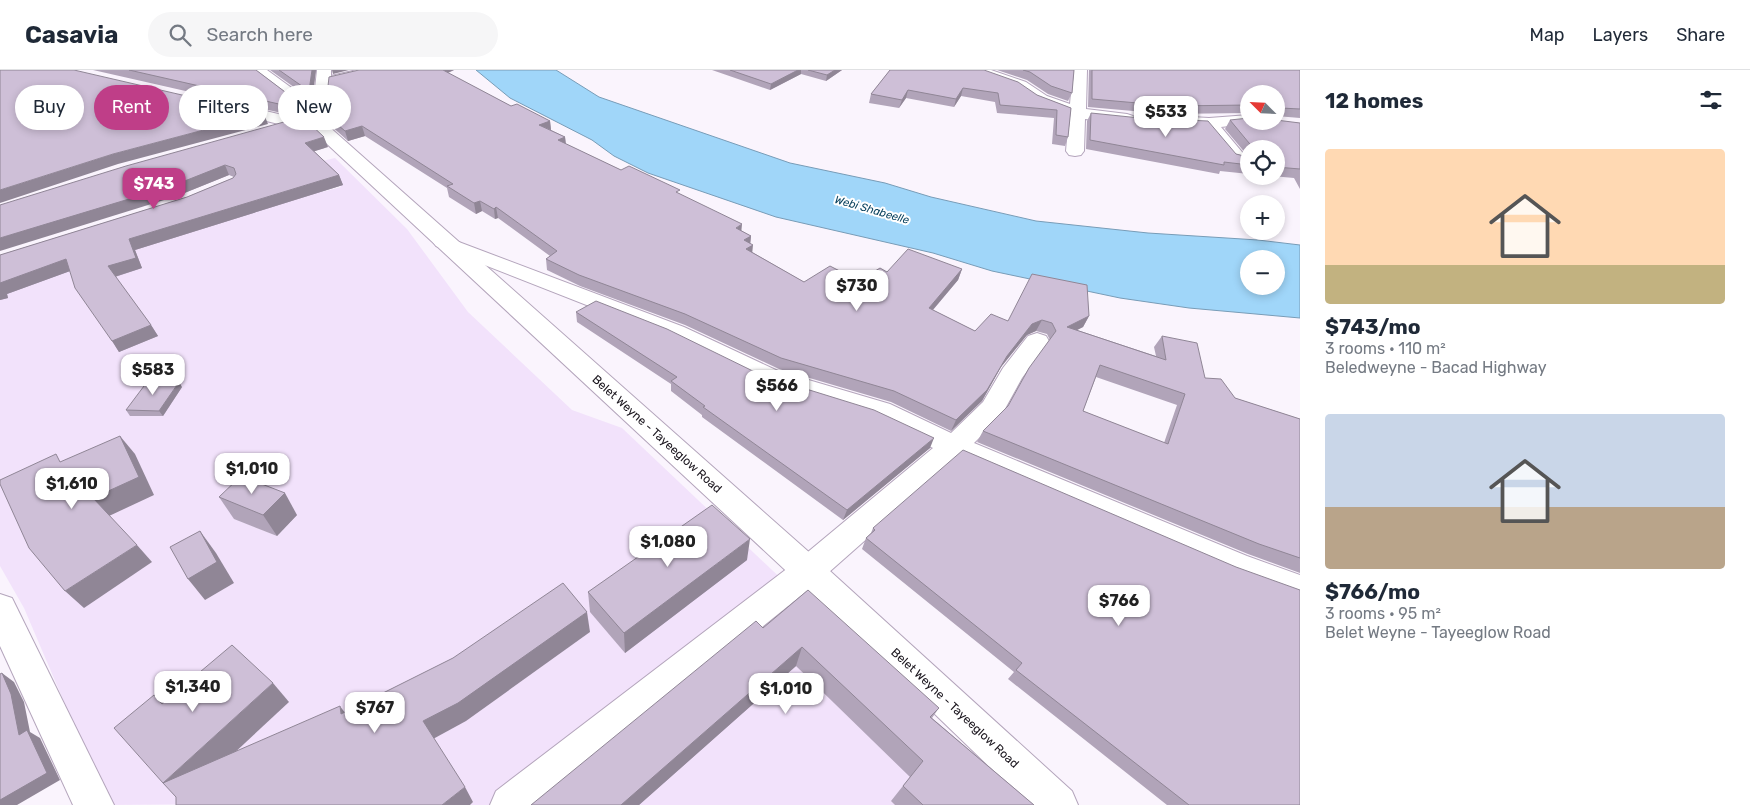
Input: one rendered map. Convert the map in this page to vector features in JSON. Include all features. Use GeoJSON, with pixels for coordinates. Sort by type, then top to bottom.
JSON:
{"type":"FeatureCollection","features":[{"type":"Feature","properties":{"kind":"street","name":"Belet Weyne - Tayeeglow Road"},"geometry":{"type":"LineString","coordinates":[[258,70],[278,87]]}},
{"type":"Feature","properties":{"kind":"street"},"geometry":{"type":"LineString","coordinates":[[323,76],[341,79],[373,70]]}},
{"type":"Feature","properties":{"kind":"street"},"geometry":{"type":"LineString","coordinates":[[977,70],[1020,85],[1041,99],[1078,113],[1209,123],[1240,121]]}},
{"type":"Feature","properties":{"kind":"street"},"geometry":{"type":"LineString","coordinates":[[1075,151],[1080,70]]}},
{"type":"Feature","properties":{"kind":"street"},"geometry":{"type":"LineString","coordinates":[[1209,123],[1238,158]]}},
{"type":"Feature","properties":{"kind":"street"},"geometry":{"type":"LineString","coordinates":[[261,133],[278,128]]}},
{"type":"Feature","properties":{"kind":"street","name":"Belet Weyne - Tayeeglow Road"},"geometry":{"type":"LineString","coordinates":[[327,130],[443,242],[808,571],[1058,805]]}},
{"type":"Feature","properties":{"kind":"street"},"geometry":{"type":"LineString","coordinates":[[443,242],[570,289],[685,324],[769,377],[881,412],[954,446],[1236,566],[1300,589]]}},
{"type":"Feature","properties":{"kind":"street"},"geometry":{"type":"LineString","coordinates":[[510,805],[808,571],[954,446],[992,408],[1012,374],[1036,341]]}},
{"type":"Feature","properties":{"kind":"street"},"geometry":{"type":"LineString","coordinates":[[0,609],[94,805]]}},
{"type":"Feature","properties":{"kind":"shaded area"},"geometry":{"type":"Polygon","coordinates":[[[335,158],[407,229],[468,312],[572,410],[622,428],[1020,805],[470,805],[473,802],[108,805],[24,608],[0,566],[0,263],[293,168],[335,158]],[[328,169],[310,174],[322,192],[341,187],[328,169]],[[297,515],[235,519],[277,536],[297,515]]]}},
{"type":"Feature","properties":{"kind":"water","name":"Webi Shabeelle"},"geometry":{"type":"Polygon","coordinates":[[[476,70],[556,70],[599,97],[790,163],[885,183],[931,197],[1036,221],[1148,233],[1258,240],[1300,245],[1300,318],[1189,308],[1120,298],[992,271],[933,253],[776,217],[648,173],[614,156],[592,140],[510,98],[476,70]]]}},
{"type":"Feature","properties":{"kind":"building"},"geometry":{"type":"Polygon","coordinates":[[[0,70],[74,70],[139,85],[94,85],[94,130],[169,130],[169,92],[179,94],[179,130],[204,130],[113,154],[0,190],[0,70]]]}},
{"type":"Feature","properties":{"kind":"building"},"geometry":{"type":"Polygon","coordinates":[[[129,70],[256,70],[278,87],[278,104],[268,102],[268,85],[195,85],[129,70]]]}},
{"type":"Feature","properties":{"kind":"building"},"geometry":{"type":"Polygon","coordinates":[[[279,70],[312,70],[310,85],[300,85],[279,70]]]}},
{"type":"Feature","properties":{"kind":"building"},"geometry":{"type":"Polygon","coordinates":[[[359,70],[443,70],[511,106],[517,104],[550,121],[539,125],[565,137],[558,140],[621,170],[629,166],[680,190],[676,192],[742,224],[736,228],[751,236],[744,240],[753,245],[746,249],[804,282],[830,266],[859,281],[880,268],[887,272],[908,249],[962,269],[929,308],[975,331],[991,314],[1008,321],[1032,274],[1087,285],[1089,316],[1067,327],[1166,360],[1162,336],[1197,343],[1205,378],[1221,379],[1235,398],[1300,419],[1300,558],[1259,544],[983,431],[1008,406],[1029,368],[1056,331],[1052,323],[1042,320],[1032,324],[1007,356],[987,390],[956,420],[894,391],[781,358],[685,314],[579,275],[546,259],[557,251],[496,207],[494,209],[480,201],[474,203],[447,186],[453,184],[362,126],[351,129],[351,85],[328,85],[329,77],[359,70]],[[1100,365],[1083,411],[1168,444],[1185,394],[1100,365]]]}},
{"type":"Feature","properties":{"kind":"building"},"geometry":{"type":"Polygon","coordinates":[[[730,70],[798,70],[771,84],[730,70]]]}},
{"type":"Feature","properties":{"kind":"building"},"geometry":{"type":"Polygon","coordinates":[[[808,70],[835,70],[827,75],[808,70]]]}},
{"type":"Feature","properties":{"kind":"building"},"geometry":{"type":"Polygon","coordinates":[[[890,70],[984,70],[1018,82],[1037,95],[1071,108],[1068,137],[1056,135],[1057,110],[1000,105],[998,93],[963,88],[956,99],[908,90],[902,100],[871,94],[890,70]]]}},
{"type":"Feature","properties":{"kind":"building"},"geometry":{"type":"Polygon","coordinates":[[[1023,70],[1074,70],[1072,93],[1051,86],[1030,72],[1023,70]]]}},
{"type":"Feature","properties":{"kind":"building"},"geometry":{"type":"Polygon","coordinates":[[[1092,70],[1300,70],[1300,109],[1285,108],[1285,85],[1240,85],[1240,105],[1172,106],[1092,99],[1092,70]]]}},
{"type":"Feature","properties":{"kind":"building"},"geometry":{"type":"Polygon","coordinates":[[[1091,113],[1140,118],[1208,121],[1236,154],[1240,155],[1240,164],[1224,162],[1224,165],[1090,140],[1091,113]]]}},
{"type":"Feature","properties":{"kind":"building"},"geometry":{"type":"Polygon","coordinates":[[[1240,119],[1240,130],[1285,130],[1285,121],[1300,123],[1300,169],[1285,168],[1285,140],[1247,140],[1230,120],[1240,119]]]}},
{"type":"Feature","properties":{"kind":"building"},"geometry":{"type":"Polygon","coordinates":[[[278,124],[278,130],[317,130],[324,137],[305,143],[339,175],[129,239],[136,258],[108,266],[151,325],[112,341],[75,288],[66,259],[0,283],[0,255],[187,197],[233,178],[236,174],[234,168],[225,165],[172,186],[0,238],[0,205],[126,166],[255,130],[268,130],[268,126],[278,124]]]}},
{"type":"Feature","properties":{"kind":"building"},"geometry":{"type":"Polygon","coordinates":[[[596,301],[667,329],[761,375],[874,410],[934,438],[847,510],[703,407],[705,406],[671,381],[677,377],[576,312],[596,301]]]}},
{"type":"Feature","properties":{"kind":"building"},"geometry":{"type":"Polygon","coordinates":[[[147,382],[179,382],[159,411],[126,410],[147,382]]]}},
{"type":"Feature","properties":{"kind":"building"},"geometry":{"type":"Polygon","coordinates":[[[120,436],[139,477],[93,498],[137,545],[65,591],[29,548],[0,484],[0,480],[56,454],[60,462],[120,436]]]}},
{"type":"Feature","properties":{"kind":"building"},"geometry":{"type":"Polygon","coordinates":[[[963,450],[1236,567],[1300,590],[1300,805],[1189,805],[1016,670],[1022,663],[866,538],[875,530],[873,528],[963,450]]]}},
{"type":"Feature","properties":{"kind":"building"},"geometry":{"type":"Polygon","coordinates":[[[241,476],[285,493],[263,515],[219,497],[241,476]]]}},
{"type":"Feature","properties":{"kind":"building"},"geometry":{"type":"Polygon","coordinates":[[[712,505],[750,539],[624,633],[588,592],[712,505]]]}},
{"type":"Feature","properties":{"kind":"building"},"geometry":{"type":"Polygon","coordinates":[[[200,531],[217,562],[188,579],[170,547],[200,531]]]}},
{"type":"Feature","properties":{"kind":"building"},"geometry":{"type":"Polygon","coordinates":[[[563,583],[587,612],[458,703],[423,721],[465,787],[442,805],[176,805],[176,797],[163,783],[340,706],[341,714],[453,658],[563,583]]]}},
{"type":"Feature","properties":{"kind":"building"},"geometry":{"type":"Polygon","coordinates":[[[808,590],[939,708],[930,717],[1034,805],[923,805],[903,786],[923,761],[802,647],[621,805],[531,805],[756,621],[763,628],[808,590]]]}},
{"type":"Feature","properties":{"kind":"building"},"geometry":{"type":"Polygon","coordinates":[[[232,645],[273,683],[163,783],[114,728],[154,695],[162,704],[232,645]]]}},
{"type":"Feature","properties":{"kind":"building"},"geometry":{"type":"Polygon","coordinates":[[[2,673],[11,694],[19,735],[27,730],[47,773],[0,800],[0,674],[2,673]]]}}]}
